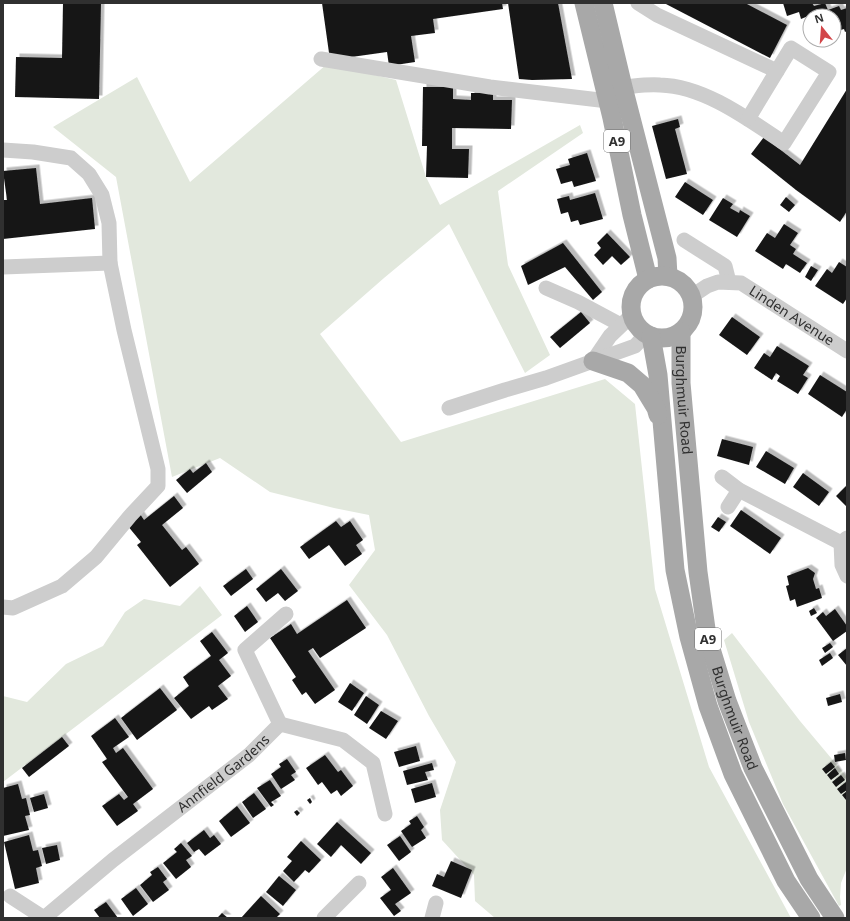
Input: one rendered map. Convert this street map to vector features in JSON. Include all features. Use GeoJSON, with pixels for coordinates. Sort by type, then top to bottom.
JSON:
{"type":"FeatureCollection","features":[{"type":"Feature","properties":{"kind":"main road","name":"A9"},"geometry":{"type":"LineString","coordinates":[[584,3],[608,101],[632,215],[648,279]]}},
{"type":"Feature","properties":{"kind":"main road","name":"A9"},"geometry":{"type":"LineString","coordinates":[[603,3],[667,258],[668,276]]}},
{"type":"Feature","properties":{"kind":"main road"},"geometry":{"type":"LineString","coordinates":[[627,320],[635,292],[640,284],[648,279],[658,276],[668,276],[683,283],[692,296],[694,306],[693,316],[688,325],[681,332],[672,337],[662,339],[649,335]]}},
{"type":"Feature","properties":{"kind":"main road","name":"A9"},"geometry":{"type":"LineString","coordinates":[[627,320],[649,335]]}},
{"type":"Feature","properties":{"kind":"main road","name":"Burghmuir Road"},"geometry":{"type":"LineString","coordinates":[[681,332],[680,370],[698,572],[707,636],[727,700],[753,768],[809,879],[835,918]]}},
{"type":"Feature","properties":{"kind":"main road","name":"Burghmuir Road"},"geometry":{"type":"LineString","coordinates":[[649,335],[658,375],[675,570],[689,637],[708,706],[733,774],[786,881],[811,918]]}},
{"type":"Feature","properties":{"kind":"main road"},"geometry":{"type":"LineString","coordinates":[[593,361],[628,373],[642,385],[656,408],[664,438]]}},
{"type":"Feature","properties":{"kind":"street"},"geometry":{"type":"LineString","coordinates":[[638,3],[657,15],[777,71]]}},
{"type":"Feature","properties":{"kind":"street"},"geometry":{"type":"LineString","coordinates":[[623,87],[661,85],[698,92],[748,119],[784,142],[829,72],[791,48],[748,119]]}},
{"type":"Feature","properties":{"kind":"street"},"geometry":{"type":"LineString","coordinates":[[321,59],[490,87],[608,101]]}},
{"type":"Feature","properties":{"kind":"street"},"geometry":{"type":"LineString","coordinates":[[3,150],[34,152],[71,158],[89,174],[102,195],[109,223],[110,263],[124,330],[158,468],[158,486],[96,556],[62,586],[6,610]]}},
{"type":"Feature","properties":{"kind":"street"},"geometry":{"type":"LineString","coordinates":[[684,240],[725,266],[729,282]]}},
{"type":"Feature","properties":{"kind":"street"},"geometry":{"type":"LineString","coordinates":[[3,267],[110,263]]}},
{"type":"Feature","properties":{"kind":"street","name":"Linden Avenue"},"geometry":{"type":"LineString","coordinates":[[692,296],[707,286],[718,282],[741,283],[847,351]]}},
{"type":"Feature","properties":{"kind":"street"},"geometry":{"type":"LineString","coordinates":[[546,288],[578,302],[627,320],[610,336],[593,361]]}},
{"type":"Feature","properties":{"kind":"street"},"geometry":{"type":"LineString","coordinates":[[449,408],[546,378],[635,346],[649,335]]}},
{"type":"Feature","properties":{"kind":"street"},"geometry":{"type":"LineString","coordinates":[[722,477],[739,490],[844,541],[842,565],[847,576]]}},
{"type":"Feature","properties":{"kind":"street"},"geometry":{"type":"LineString","coordinates":[[728,507],[739,490]]}},
{"type":"Feature","properties":{"kind":"street"},"geometry":{"type":"LineString","coordinates":[[280,724],[244,650],[286,614]]}},
{"type":"Feature","properties":{"kind":"street","name":"Annfield Gardens"},"geometry":{"type":"LineString","coordinates":[[44,918],[113,860],[249,755],[280,724],[343,740],[373,763],[385,814]]}},
{"type":"Feature","properties":{"kind":"street"},"geometry":{"type":"LineString","coordinates":[[324,918],[359,883]]}},
{"type":"Feature","properties":{"kind":"street"},"geometry":{"type":"LineString","coordinates":[[10,896],[44,918]]}},
{"type":"Feature","properties":{"kind":"street"},"geometry":{"type":"LineString","coordinates":[[432,918],[436,903]]}},
{"type":"Feature","properties":{"kind":"shaded area"},"geometry":{"type":"Polygon","coordinates":[[[327,64],[396,80],[426,177],[440,205],[580,125],[583,133],[498,191],[508,265],[550,355],[525,373],[449,224],[320,334],[401,442],[605,379],[635,404],[655,589],[709,767],[791,918],[495,918],[475,901],[474,875],[442,840],[440,810],[456,762],[429,716],[387,635],[349,585],[375,550],[369,515],[270,492],[220,458],[172,477],[116,177],[53,127],[137,77],[190,182],[327,64]]]}},
{"type":"Feature","properties":{"kind":"shaded area"},"geometry":{"type":"Polygon","coordinates":[[[200,586],[222,615],[3,782],[3,696],[27,702],[66,664],[103,646],[125,612],[144,599],[180,606],[200,586]]]}},
{"type":"Feature","properties":{"kind":"shaded area"},"geometry":{"type":"Polygon","coordinates":[[[732,633],[800,721],[847,777],[847,868],[841,883],[841,905],[839,906],[783,804],[749,722],[724,640],[732,633]]]}},
{"type":"Feature","properties":{"kind":"building"},"geometry":{"type":"Polygon","coordinates":[[[63,3],[101,3],[99,99],[15,97],[16,57],[62,58],[63,3]]]}},
{"type":"Feature","properties":{"kind":"building"},"geometry":{"type":"Polygon","coordinates":[[[322,3],[502,3],[503,9],[433,19],[435,33],[411,36],[415,62],[389,66],[387,52],[330,60],[322,3]]]}},
{"type":"Feature","properties":{"kind":"building"},"geometry":{"type":"Polygon","coordinates":[[[508,3],[558,3],[572,79],[519,79],[508,3]]]}},
{"type":"Feature","properties":{"kind":"building"},"geometry":{"type":"Polygon","coordinates":[[[664,3],[745,3],[787,25],[770,58],[664,3]]]}},
{"type":"Feature","properties":{"kind":"building"},"geometry":{"type":"Polygon","coordinates":[[[783,3],[812,3],[814,6],[825,3],[827,8],[802,8],[801,19],[799,12],[787,16],[783,3]]]}},
{"type":"Feature","properties":{"kind":"building"},"geometry":{"type":"Polygon","coordinates":[[[847,8],[847,31],[845,32],[844,29],[842,30],[842,10],[847,8]]]}},
{"type":"Feature","properties":{"kind":"building"},"geometry":{"type":"Polygon","coordinates":[[[423,87],[453,87],[453,99],[471,100],[471,93],[493,93],[493,100],[512,100],[511,129],[452,128],[452,149],[469,149],[468,178],[426,177],[427,146],[422,146],[423,87]]]}},
{"type":"Feature","properties":{"kind":"building"},"geometry":{"type":"Polygon","coordinates":[[[847,89],[847,211],[840,222],[796,190],[751,154],[764,137],[800,165],[847,89]]]}},
{"type":"Feature","properties":{"kind":"building"},"geometry":{"type":"Polygon","coordinates":[[[678,119],[680,127],[675,129],[687,174],[666,179],[652,126],[678,119]]]}},
{"type":"Feature","properties":{"kind":"building"},"geometry":{"type":"Polygon","coordinates":[[[587,153],[596,181],[574,187],[572,181],[561,184],[556,169],[570,165],[568,159],[587,153]]]}},
{"type":"Feature","properties":{"kind":"building"},"geometry":{"type":"Polygon","coordinates":[[[36,168],[40,204],[92,198],[95,229],[3,239],[3,200],[7,200],[3,171],[36,168]]]}},
{"type":"Feature","properties":{"kind":"building"},"geometry":{"type":"Polygon","coordinates":[[[685,182],[713,200],[703,215],[675,197],[685,182]]]}},
{"type":"Feature","properties":{"kind":"building"},"geometry":{"type":"Polygon","coordinates":[[[595,193],[603,219],[580,225],[578,220],[571,222],[568,212],[561,214],[557,199],[569,196],[570,200],[595,193]]]}},
{"type":"Feature","properties":{"kind":"building"},"geometry":{"type":"Polygon","coordinates":[[[786,197],[795,205],[789,212],[780,205],[786,197]]]}},
{"type":"Feature","properties":{"kind":"building"},"geometry":{"type":"Polygon","coordinates":[[[723,198],[733,204],[730,208],[739,213],[740,210],[750,216],[737,237],[709,220],[723,198]]]}},
{"type":"Feature","properties":{"kind":"building"},"geometry":{"type":"Polygon","coordinates":[[[784,224],[798,233],[790,245],[796,249],[793,254],[807,263],[800,273],[786,264],[783,269],[755,251],[767,233],[775,238],[784,224]]]}},
{"type":"Feature","properties":{"kind":"building"},"geometry":{"type":"Polygon","coordinates":[[[607,233],[630,257],[621,265],[612,256],[603,265],[594,255],[601,248],[597,243],[607,233]]]}},
{"type":"Feature","properties":{"kind":"building"},"geometry":{"type":"Polygon","coordinates":[[[563,243],[602,292],[593,300],[565,267],[528,285],[521,266],[563,243]]]}},
{"type":"Feature","properties":{"kind":"building"},"geometry":{"type":"Polygon","coordinates":[[[839,262],[847,267],[847,298],[843,304],[815,286],[827,269],[832,273],[839,262]]]}},
{"type":"Feature","properties":{"kind":"building"},"geometry":{"type":"Polygon","coordinates":[[[811,266],[818,270],[811,281],[805,277],[811,266]]]}},
{"type":"Feature","properties":{"kind":"building"},"geometry":{"type":"Polygon","coordinates":[[[581,312],[590,323],[560,348],[550,337],[581,312]]]}},
{"type":"Feature","properties":{"kind":"building"},"geometry":{"type":"Polygon","coordinates":[[[732,317],[760,337],[747,355],[719,335],[732,317]]]}},
{"type":"Feature","properties":{"kind":"building"},"geometry":{"type":"Polygon","coordinates":[[[777,346],[809,366],[803,375],[808,378],[798,394],[777,381],[780,376],[776,373],[772,380],[754,368],[764,353],[770,357],[777,346]]]}},
{"type":"Feature","properties":{"kind":"building"},"geometry":{"type":"Polygon","coordinates":[[[820,375],[847,392],[847,409],[842,417],[808,394],[820,375]]]}},
{"type":"Feature","properties":{"kind":"building"},"geometry":{"type":"Polygon","coordinates":[[[722,439],[753,447],[749,465],[717,456],[722,439]]]}},
{"type":"Feature","properties":{"kind":"building"},"geometry":{"type":"Polygon","coordinates":[[[766,451],[794,468],[785,484],[756,467],[766,451]]]}},
{"type":"Feature","properties":{"kind":"building"},"geometry":{"type":"Polygon","coordinates":[[[206,463],[212,472],[187,493],[176,480],[190,469],[193,473],[206,463]]]}},
{"type":"Feature","properties":{"kind":"building"},"geometry":{"type":"Polygon","coordinates":[[[803,473],[829,492],[819,506],[793,487],[803,473]]]}},
{"type":"Feature","properties":{"kind":"building"},"geometry":{"type":"Polygon","coordinates":[[[847,485],[847,507],[836,496],[847,485]]]}},
{"type":"Feature","properties":{"kind":"building"},"geometry":{"type":"Polygon","coordinates":[[[174,496],[183,508],[162,525],[182,550],[186,547],[199,564],[170,587],[137,545],[141,542],[127,525],[140,514],[144,520],[174,496]]]}},
{"type":"Feature","properties":{"kind":"building"},"geometry":{"type":"Polygon","coordinates":[[[741,510],[781,538],[770,554],[730,526],[741,510]]]}},
{"type":"Feature","properties":{"kind":"building"},"geometry":{"type":"Polygon","coordinates":[[[718,517],[726,522],[719,532],[711,527],[718,517]]]}},
{"type":"Feature","properties":{"kind":"building"},"geometry":{"type":"Polygon","coordinates":[[[336,521],[341,527],[350,521],[363,540],[356,545],[362,554],[345,566],[329,545],[309,559],[300,547],[336,521]]]}},
{"type":"Feature","properties":{"kind":"building"},"geometry":{"type":"Polygon","coordinates":[[[808,568],[815,573],[813,579],[816,589],[819,588],[822,598],[797,607],[795,599],[790,601],[786,586],[789,585],[787,576],[808,568]]]}},
{"type":"Feature","properties":{"kind":"building"},"geometry":{"type":"Polygon","coordinates":[[[246,569],[253,579],[231,596],[223,586],[246,569]]]}},
{"type":"Feature","properties":{"kind":"building"},"geometry":{"type":"Polygon","coordinates":[[[281,569],[298,591],[285,601],[278,593],[266,602],[256,589],[281,569]]]}},
{"type":"Feature","properties":{"kind":"building"},"geometry":{"type":"Polygon","coordinates":[[[347,600],[366,628],[320,658],[313,648],[308,651],[335,690],[315,704],[306,692],[302,695],[292,680],[296,677],[270,638],[291,624],[297,634],[347,600]]]}},
{"type":"Feature","properties":{"kind":"building"},"geometry":{"type":"Polygon","coordinates":[[[247,606],[258,622],[245,632],[234,616],[247,606]]]}},
{"type":"Feature","properties":{"kind":"building"},"geometry":{"type":"Polygon","coordinates":[[[814,608],[817,613],[811,616],[809,611],[814,608]]]}},
{"type":"Feature","properties":{"kind":"building"},"geometry":{"type":"Polygon","coordinates":[[[835,609],[847,626],[847,631],[833,641],[816,618],[823,612],[826,616],[835,609]]]}},
{"type":"Feature","properties":{"kind":"building"},"geometry":{"type":"Polygon","coordinates":[[[212,632],[228,653],[219,660],[231,676],[218,686],[228,699],[212,710],[209,706],[191,719],[174,698],[189,686],[183,677],[211,656],[200,641],[212,632]]]}},
{"type":"Feature","properties":{"kind":"building"},"geometry":{"type":"Polygon","coordinates":[[[830,643],[833,647],[825,653],[822,648],[830,643]]]}},
{"type":"Feature","properties":{"kind":"building"},"geometry":{"type":"Polygon","coordinates":[[[847,648],[847,666],[838,655],[847,648]]]}},
{"type":"Feature","properties":{"kind":"building"},"geometry":{"type":"Polygon","coordinates":[[[830,653],[833,658],[822,666],[819,660],[830,653]]]}},
{"type":"Feature","properties":{"kind":"building"},"geometry":{"type":"Polygon","coordinates":[[[350,683],[364,693],[352,711],[338,702],[350,683]]]}},
{"type":"Feature","properties":{"kind":"building"},"geometry":{"type":"Polygon","coordinates":[[[160,688],[177,710],[137,740],[121,718],[160,688]]]}},
{"type":"Feature","properties":{"kind":"building"},"geometry":{"type":"Polygon","coordinates":[[[840,694],[842,702],[828,706],[826,698],[840,694]]]}},
{"type":"Feature","properties":{"kind":"building"},"geometry":{"type":"Polygon","coordinates":[[[366,696],[379,705],[367,724],[354,715],[366,696]]]}},
{"type":"Feature","properties":{"kind":"building"},"geometry":{"type":"Polygon","coordinates":[[[381,711],[398,721],[386,739],[369,728],[381,711]]]}},
{"type":"Feature","properties":{"kind":"building"},"geometry":{"type":"Polygon","coordinates":[[[115,718],[129,737],[113,748],[116,753],[123,748],[153,789],[133,804],[138,811],[117,826],[102,806],[119,794],[124,800],[128,797],[102,762],[107,759],[91,736],[115,718]]]}},
{"type":"Feature","properties":{"kind":"building"},"geometry":{"type":"Polygon","coordinates":[[[62,737],[69,746],[29,777],[22,768],[62,737]]]}},
{"type":"Feature","properties":{"kind":"building"},"geometry":{"type":"Polygon","coordinates":[[[416,746],[420,761],[399,767],[394,752],[416,746]]]}},
{"type":"Feature","properties":{"kind":"building"},"geometry":{"type":"Polygon","coordinates":[[[845,753],[846,760],[835,762],[834,755],[845,753]]]}},
{"type":"Feature","properties":{"kind":"building"},"geometry":{"type":"Polygon","coordinates":[[[325,755],[338,772],[341,770],[353,786],[341,796],[337,790],[331,794],[322,782],[318,785],[306,768],[325,755]]]}},
{"type":"Feature","properties":{"kind":"building"},"geometry":{"type":"Polygon","coordinates":[[[287,759],[296,772],[291,775],[295,780],[281,789],[271,774],[281,767],[279,764],[287,759]]]}},
{"type":"Feature","properties":{"kind":"building"},"geometry":{"type":"Polygon","coordinates":[[[831,762],[835,767],[826,774],[822,769],[831,762]]]}},
{"type":"Feature","properties":{"kind":"building"},"geometry":{"type":"Polygon","coordinates":[[[432,763],[434,770],[425,772],[428,780],[407,785],[403,771],[432,763]]]}},
{"type":"Feature","properties":{"kind":"building"},"geometry":{"type":"Polygon","coordinates":[[[835,768],[839,774],[831,780],[827,775],[835,768]]]}},
{"type":"Feature","properties":{"kind":"building"},"geometry":{"type":"Polygon","coordinates":[[[841,775],[845,780],[836,787],[832,782],[841,775]]]}},
{"type":"Feature","properties":{"kind":"building"},"geometry":{"type":"Polygon","coordinates":[[[270,780],[281,796],[271,802],[274,805],[271,807],[257,788],[270,780]]]}},
{"type":"Feature","properties":{"kind":"building"},"geometry":{"type":"Polygon","coordinates":[[[846,782],[847,790],[841,794],[837,789],[846,782]]]}},
{"type":"Feature","properties":{"kind":"building"},"geometry":{"type":"Polygon","coordinates":[[[432,783],[436,797],[415,803],[411,789],[432,783]]]}},
{"type":"Feature","properties":{"kind":"building"},"geometry":{"type":"Polygon","coordinates":[[[18,784],[22,799],[26,798],[30,815],[25,816],[29,830],[3,836],[3,788],[18,784]]]}},
{"type":"Feature","properties":{"kind":"building"},"geometry":{"type":"Polygon","coordinates":[[[847,791],[847,799],[846,800],[842,795],[847,791]]]}},
{"type":"Feature","properties":{"kind":"building"},"geometry":{"type":"Polygon","coordinates":[[[254,793],[266,809],[253,818],[242,802],[254,793]]]}},
{"type":"Feature","properties":{"kind":"building"},"geometry":{"type":"Polygon","coordinates":[[[44,794],[48,808],[34,812],[30,798],[44,794]]]}},
{"type":"Feature","properties":{"kind":"building"},"geometry":{"type":"Polygon","coordinates":[[[310,798],[312,802],[310,804],[307,800],[310,798]]]}},
{"type":"Feature","properties":{"kind":"building"},"geometry":{"type":"Polygon","coordinates":[[[237,806],[250,823],[231,837],[219,821],[237,806]]]}},
{"type":"Feature","properties":{"kind":"building"},"geometry":{"type":"Polygon","coordinates":[[[297,810],[300,813],[297,816],[294,812],[297,810]]]}},
{"type":"Feature","properties":{"kind":"building"},"geometry":{"type":"Polygon","coordinates":[[[417,816],[424,827],[421,830],[426,838],[412,847],[401,831],[411,824],[409,821],[417,816]]]}},
{"type":"Feature","properties":{"kind":"building"},"geometry":{"type":"Polygon","coordinates":[[[337,822],[371,853],[361,864],[341,845],[331,857],[317,844],[337,822]]]}},
{"type":"Feature","properties":{"kind":"building"},"geometry":{"type":"Polygon","coordinates":[[[204,830],[210,838],[214,835],[221,844],[205,856],[199,849],[194,852],[187,843],[204,830]]]}},
{"type":"Feature","properties":{"kind":"building"},"geometry":{"type":"Polygon","coordinates":[[[29,835],[33,851],[38,850],[42,866],[36,868],[39,883],[15,889],[4,842],[29,835]]]}},
{"type":"Feature","properties":{"kind":"building"},"geometry":{"type":"Polygon","coordinates":[[[400,836],[411,852],[399,861],[387,845],[400,836]]]}},
{"type":"Feature","properties":{"kind":"building"},"geometry":{"type":"Polygon","coordinates":[[[301,841],[321,860],[309,873],[305,870],[294,882],[283,871],[292,861],[287,857],[301,841]]]}},
{"type":"Feature","properties":{"kind":"building"},"geometry":{"type":"Polygon","coordinates":[[[181,843],[192,856],[186,860],[191,867],[176,879],[163,863],[177,852],[174,849],[181,843]]]}},
{"type":"Feature","properties":{"kind":"building"},"geometry":{"type":"Polygon","coordinates":[[[57,845],[60,860],[46,864],[42,848],[57,845]]]}},
{"type":"Feature","properties":{"kind":"building"},"geometry":{"type":"Polygon","coordinates":[[[451,861],[472,870],[461,898],[432,886],[437,874],[444,877],[451,861]]]}},
{"type":"Feature","properties":{"kind":"building"},"geometry":{"type":"Polygon","coordinates":[[[158,867],[167,879],[163,882],[169,890],[153,902],[140,885],[152,875],[150,872],[158,867]]]}},
{"type":"Feature","properties":{"kind":"building"},"geometry":{"type":"Polygon","coordinates":[[[393,868],[411,893],[395,904],[401,911],[394,916],[380,898],[391,890],[381,877],[393,868]]]}},
{"type":"Feature","properties":{"kind":"building"},"geometry":{"type":"Polygon","coordinates":[[[279,876],[296,890],[283,906],[266,892],[279,876]]]}},
{"type":"Feature","properties":{"kind":"building"},"geometry":{"type":"Polygon","coordinates":[[[136,888],[148,904],[133,916],[121,899],[136,888]]]}},
{"type":"Feature","properties":{"kind":"building"},"geometry":{"type":"Polygon","coordinates":[[[261,896],[280,914],[276,918],[241,918],[261,896]]]}},
{"type":"Feature","properties":{"kind":"building"},"geometry":{"type":"Polygon","coordinates":[[[106,902],[118,918],[100,918],[94,910],[106,902]]]}},
{"type":"Feature","properties":{"kind":"building"},"geometry":{"type":"Polygon","coordinates":[[[222,913],[228,918],[217,918],[222,913]]]}}]}
